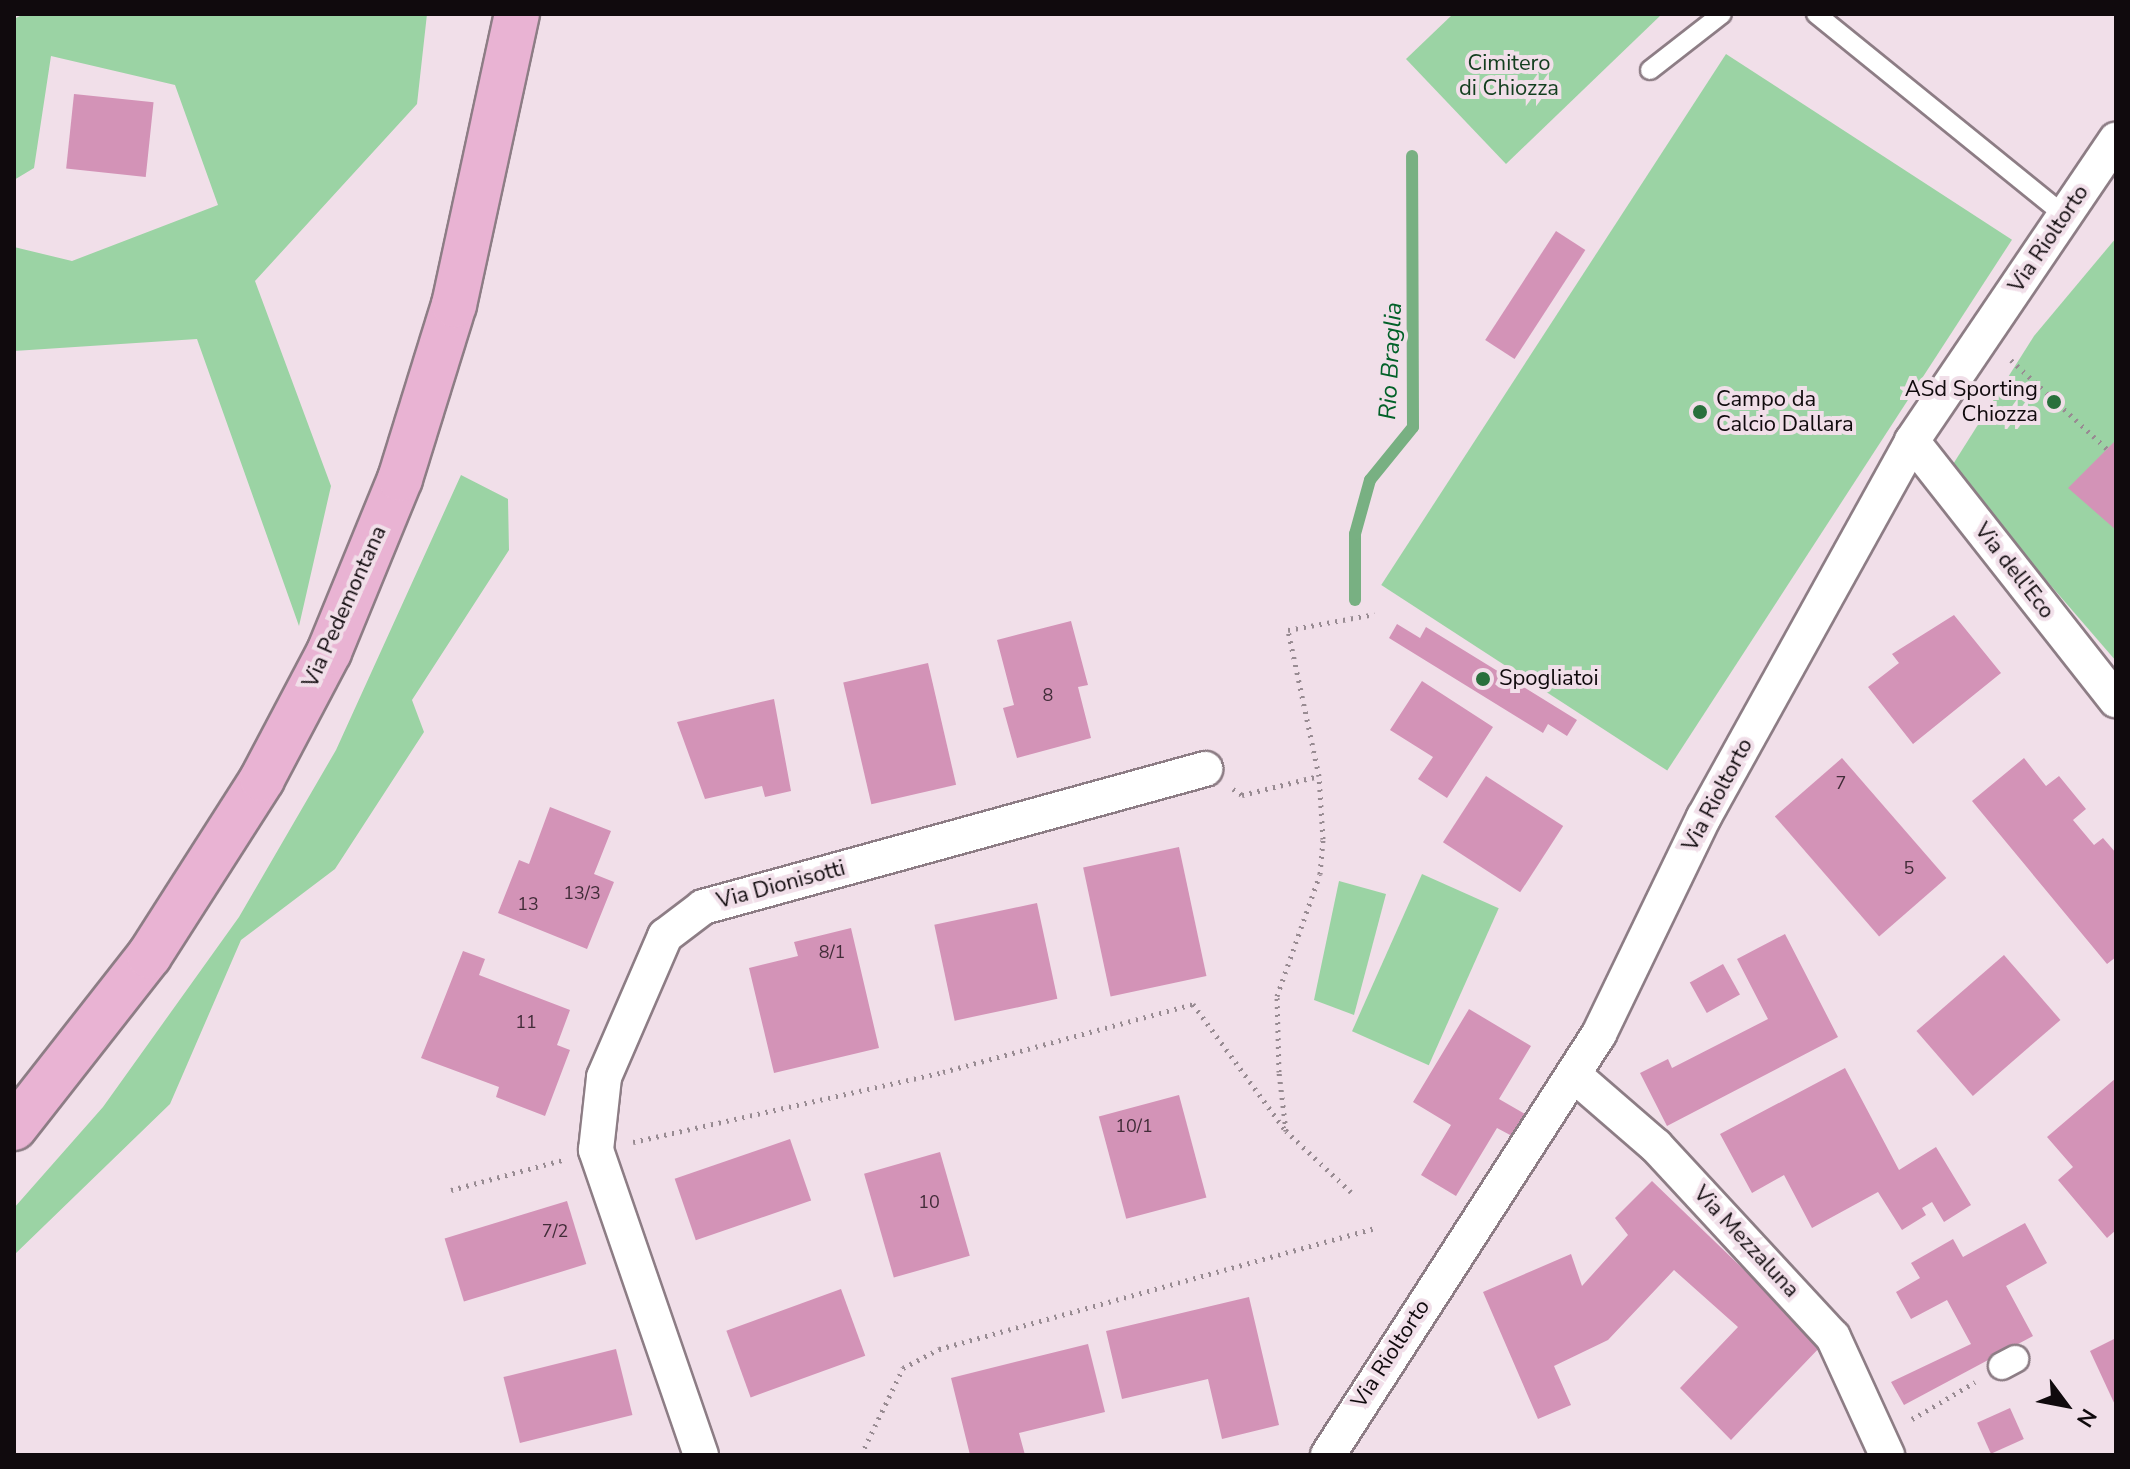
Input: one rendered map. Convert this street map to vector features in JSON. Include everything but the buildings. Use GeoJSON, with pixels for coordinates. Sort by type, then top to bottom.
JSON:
{"type":"FeatureCollection","features":[{"type":"Feature","properties":{"kind":"main road","name":"Via Pedemontana"},"geometry":{"type":"LineString","coordinates":[[14,1128],[149,956],[262,779],[329,652],[400,479],[454,305],[517,14]]}},
{"type":"Feature","properties":{"kind":"street","name":"Via Rioltorto"},"geometry":{"type":"LineString","coordinates":[[1328,1455],[1574,1075],[1704,817],[1912,441],[2116,140]]}},
{"type":"Feature","properties":{"kind":"street","name":"Via dell'Eco"},"geometry":{"type":"LineString","coordinates":[[1912,441],[2116,700]]}},
{"type":"Feature","properties":{"kind":"street","name":"Via Dionisotti"},"geometry":{"type":"LineString","coordinates":[[701,1455],[596,1150],[604,1077],[631,1003],[665,936],[703,907],[1205,769]]}},
{"type":"Feature","properties":{"kind":"street","name":"Via Mezzaluna"},"geometry":{"type":"LineString","coordinates":[[1574,1075],[1656,1146],[1833,1337],[1884,1447]]}},
{"type":"Feature","properties":{"kind":"lane"},"geometry":{"type":"LineString","coordinates":[[1650,70],[1722,14]]}},
{"type":"Feature","properties":{"kind":"lane"},"geometry":{"type":"LineString","coordinates":[[1816,14],[2064,215]]}},
{"type":"Feature","properties":{"kind":"path"},"geometry":{"type":"LineString","coordinates":[[2004,354],[2107,449]]}},
{"type":"Feature","properties":{"kind":"path"},"geometry":{"type":"LineString","coordinates":[[1286,1131],[1277,996],[1320,874],[1319,776],[1288,630],[1375,614]]}},
{"type":"Feature","properties":{"kind":"path"},"geometry":{"type":"LineString","coordinates":[[1205,769],[1242,795],[1319,776]]}},
{"type":"Feature","properties":{"kind":"path"},"geometry":{"type":"LineString","coordinates":[[451,1190],[596,1150],[943,1072],[1193,1004],[1286,1131],[1351,1192]]}},
{"type":"Feature","properties":{"kind":"path"},"geometry":{"type":"LineString","coordinates":[[861,1455],[903,1368],[939,1349],[1373,1229]]}},
{"type":"Feature","properties":{"kind":"path"},"geometry":{"type":"LineString","coordinates":[[1884,1447],[2009,1362]]}},
{"type":"Feature","properties":{"kind":"green space"},"geometry":{"type":"Polygon","coordinates":[[[24,14],[427,14],[417,104],[255,281],[331,486],[299,626],[197,339],[14,351],[14,247],[72,261],[218,205],[175,85],[51,56],[34,168],[14,180],[14,19],[24,14]]]}},
{"type":"Feature","properties":{"kind":"green space","name":"Cimitero di Chiozza"},"geometry":{"type":"Polygon","coordinates":[[[1453,14],[1662,14],[1506,164],[1406,59],[1453,14]]]}},
{"type":"Feature","properties":{"kind":"green space","name":"Campo da Calcio Dallara"},"geometry":{"type":"Polygon","coordinates":[[[1726,54],[2012,240],[1667,771],[1381,585],[1726,54]]]}},
{"type":"Feature","properties":{"kind":"green space","name":"ASd Sporting Chiozza"},"geometry":{"type":"Polygon","coordinates":[[[2116,238],[2116,661],[1950,469],[2034,336],[2116,238]]]}},
{"type":"Feature","properties":{"kind":"green space"},"geometry":{"type":"Polygon","coordinates":[[[461,475],[508,499],[509,550],[412,700],[424,732],[335,869],[241,940],[170,1104],[14,1255],[14,1208],[103,1107],[239,917],[336,750],[461,475]]]}},
{"type":"Feature","properties":{"kind":"green space"},"geometry":{"type":"Polygon","coordinates":[[[1422,874],[1499,908],[1429,1065],[1352,1031],[1422,874]]]}},
{"type":"Feature","properties":{"kind":"green space"},"geometry":{"type":"Polygon","coordinates":[[[1339,881],[1386,894],[1354,1015],[1314,1000],[1339,881]]]}},
{"type":"Feature","properties":{"kind":"waterway","name":"Rio Braglia"},"geometry":{"type":"LineString","coordinates":[[1355,600],[1355,534],[1370,480],[1413,427],[1412,156]]}},
{"type":"Feature","properties":{"kind":"place","name":"ASd Sporting Chiozza"},"geometry":{"type":"Point","coordinates":[2054,402]}},
{"type":"Feature","properties":{"kind":"place","name":"Campo da Calcio Dallara"},"geometry":{"type":"Point","coordinates":[1700,412]}},
{"type":"Feature","properties":{"kind":"place","name":"Spogliatoi"},"geometry":{"type":"Point","coordinates":[1483,679]}}]}
